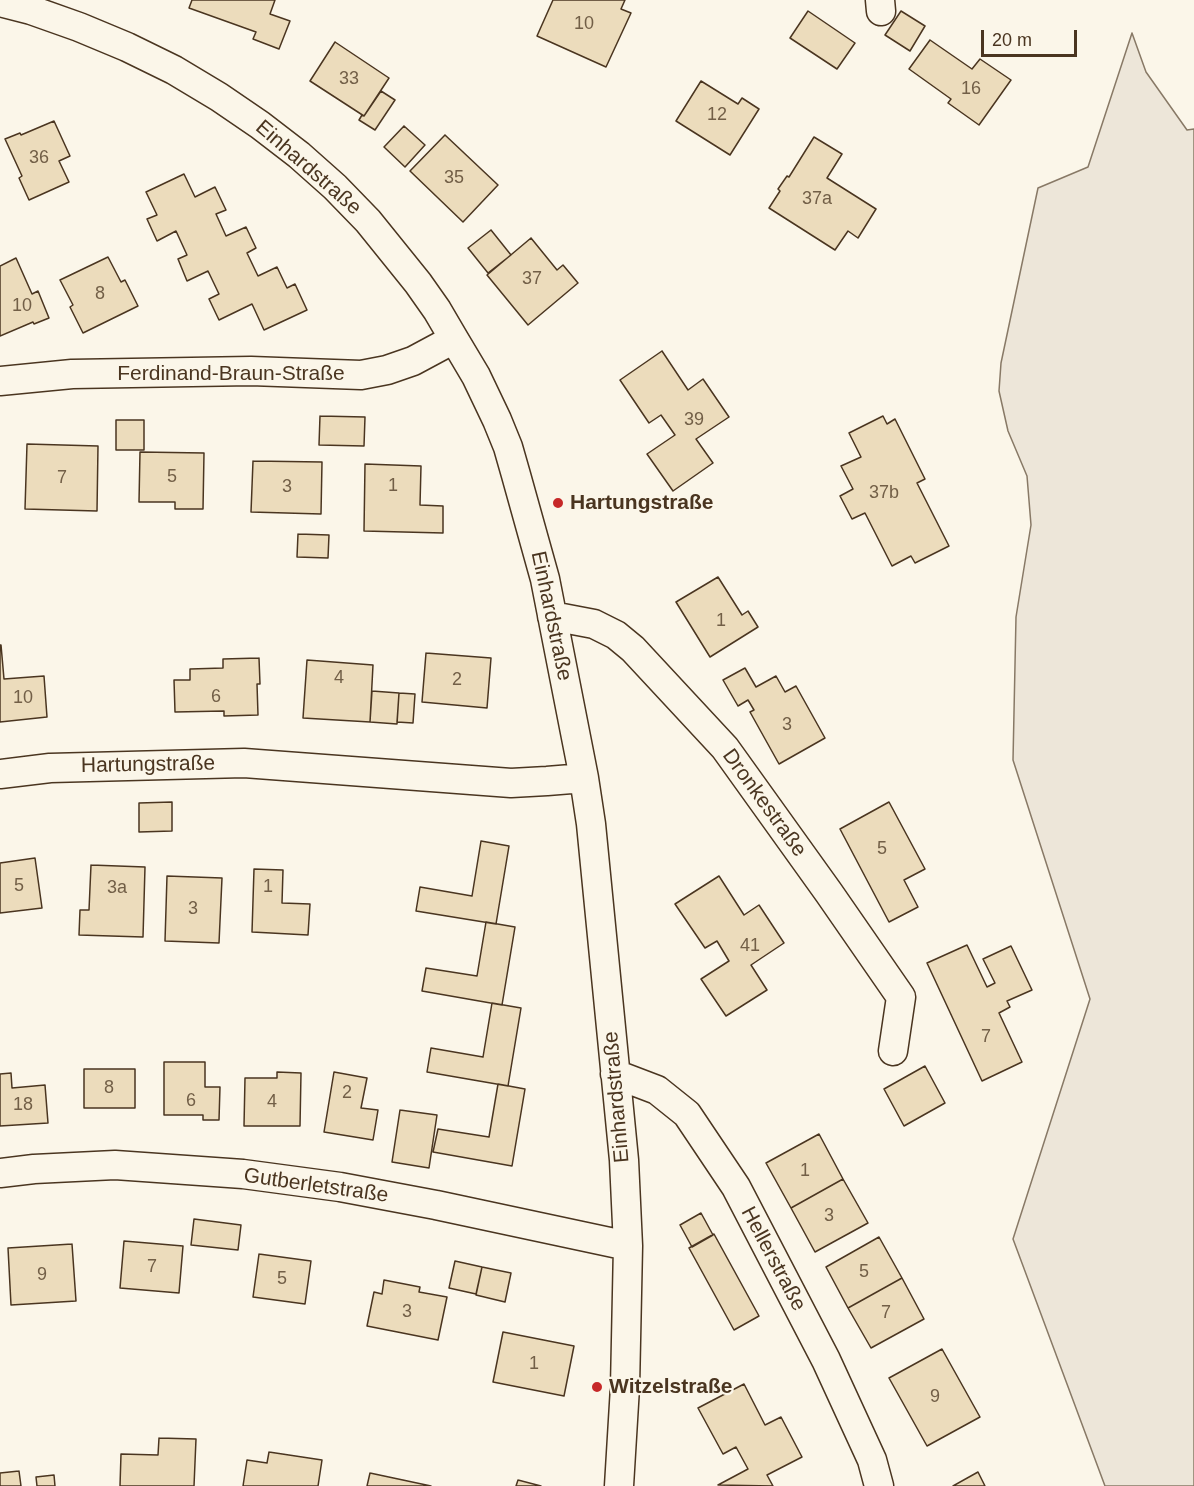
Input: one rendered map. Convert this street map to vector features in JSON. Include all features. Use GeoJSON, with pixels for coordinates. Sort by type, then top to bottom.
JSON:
{"type":"FeatureCollection","features":[{"type":"Feature","properties":{"kind":"street","name":"Einhardstraße"},"geometry":{"type":"LineString","coordinates":[[0,2],[79,27],[174,70],[219,97],[299,155],[368,221],[418,283],[437,310],[476,376],[497,420],[508,447],[545,579],[591,824],[624,1160],[628,1246],[622,1483]]}},
{"type":"Feature","properties":{"kind":"street","name":"Ferdinand-Braun-Straße"},"geometry":{"type":"LineString","coordinates":[[0,381],[72,374],[251,372],[361,375],[387,370],[413,361],[454,339]]}},
{"type":"Feature","properties":{"kind":"street","name":"Dronkestraße"},"geometry":{"type":"LineString","coordinates":[[552,616],[594,624],[616,634],[633,649],[725,748],[901,997],[892,1051]]}},
{"type":"Feature","properties":{"kind":"street","name":"Hartungstraße"},"geometry":{"type":"LineString","coordinates":[[0,774],[50,768],[244,763],[511,783],[584,778]]}},
{"type":"Feature","properties":{"kind":"street","name":"Hellerstraße"},"geometry":{"type":"LineString","coordinates":[[615,1074],[657,1090],[687,1114],[736,1187],[826,1360],[872,1460],[879,1486]]}},
{"type":"Feature","properties":{"kind":"street","name":"Gutberletstraße"},"geometry":{"type":"LineString","coordinates":[[0,1173],[115,1165],[243,1174],[340,1187],[628,1246]]}},
{"type":"Feature","properties":{"kind":"shaded area"},"geometry":{"type":"Polygon","coordinates":[[[1132,33],[1146,72],[1187,130],[1194,129],[1194,1486],[1105,1486],[1013,1239],[1090,999],[1013,760],[1016,617],[1031,525],[1027,476],[1008,431],[999,391],[1001,363],[1038,188],[1088,167],[1132,33]]]}},
{"type":"Feature","properties":{"kind":"building"},"geometry":{"type":"Polygon","coordinates":[[[192,0],[275,0],[270,14],[290,21],[279,49],[253,39],[256,32],[189,8],[192,0]]]}},
{"type":"Feature","properties":{"kind":"building"},"geometry":{"type":"Polygon","coordinates":[[[553,0],[625,0],[621,9],[631,13],[606,67],[537,36],[553,0]]]}},
{"type":"Feature","properties":{"kind":"building"},"geometry":{"type":"Polygon","coordinates":[[[808,11],[855,43],[837,69],[790,38],[808,11]]]}},
{"type":"Feature","properties":{"kind":"building"},"geometry":{"type":"Polygon","coordinates":[[[901,11],[925,26],[910,51],[885,35],[901,11]]]}},
{"type":"Feature","properties":{"kind":"building"},"geometry":{"type":"Polygon","coordinates":[[[930,40],[972,69],[980,59],[1011,80],[979,125],[948,103],[951,99],[909,69],[930,40]]]}},
{"type":"Feature","properties":{"kind":"building"},"geometry":{"type":"Polygon","coordinates":[[[335,42],[389,78],[364,116],[310,81],[335,42]]]}},
{"type":"Feature","properties":{"kind":"building"},"geometry":{"type":"Polygon","coordinates":[[[701,81],[738,104],[742,98],[759,109],[730,155],[676,121],[701,81]]]}},
{"type":"Feature","properties":{"kind":"building"},"geometry":{"type":"Polygon","coordinates":[[[381,91],[395,100],[375,130],[359,120],[381,91]]]}},
{"type":"Feature","properties":{"kind":"building"},"geometry":{"type":"Polygon","coordinates":[[[54,121],[70,156],[59,161],[69,182],[29,200],[19,178],[22,176],[5,139],[54,121]]]}},
{"type":"Feature","properties":{"kind":"building"},"geometry":{"type":"Polygon","coordinates":[[[404,126],[425,145],[405,167],[384,147],[404,126]]]}},
{"type":"Feature","properties":{"kind":"building"},"geometry":{"type":"Polygon","coordinates":[[[445,135],[498,185],[463,222],[410,171],[445,135]]]}},
{"type":"Feature","properties":{"kind":"building"},"geometry":{"type":"Polygon","coordinates":[[[814,137],[842,154],[827,178],[876,209],[858,238],[848,231],[835,250],[769,208],[780,191],[778,189],[787,176],[789,177],[814,137]]]}},
{"type":"Feature","properties":{"kind":"building"},"geometry":{"type":"Polygon","coordinates":[[[184,174],[195,197],[215,187],[226,210],[216,214],[226,236],[246,227],[256,248],[247,253],[258,276],[277,267],[287,288],[295,284],[307,310],[264,330],[252,304],[219,320],[209,299],[219,294],[208,271],[187,281],[178,259],[187,255],[176,231],[157,241],[147,219],[157,215],[146,192],[184,174]]]}},
{"type":"Feature","properties":{"kind":"building"},"geometry":{"type":"Polygon","coordinates":[[[491,230],[511,255],[488,273],[468,248],[491,230]]]}},
{"type":"Feature","properties":{"kind":"building"},"geometry":{"type":"Polygon","coordinates":[[[531,238],[557,270],[563,265],[578,283],[528,325],[487,275],[531,238]]]}},
{"type":"Feature","properties":{"kind":"building"},"geometry":{"type":"Polygon","coordinates":[[[108,257],[121,282],[125,280],[138,306],[83,333],[70,307],[73,305],[60,280],[108,257]]]}},
{"type":"Feature","properties":{"kind":"building"},"geometry":{"type":"Polygon","coordinates":[[[16,258],[32,294],[38,291],[49,318],[0,336],[0,266],[16,258]]]}},
{"type":"Feature","properties":{"kind":"building"},"geometry":{"type":"Polygon","coordinates":[[[662,351],[688,390],[703,379],[729,417],[696,439],[713,463],[673,491],[647,454],[675,435],[661,415],[649,423],[620,380],[662,351]]]}},
{"type":"Feature","properties":{"kind":"building"},"geometry":{"type":"Polygon","coordinates":[[[320,416],[365,417],[364,446],[319,445],[320,416]]]}},
{"type":"Feature","properties":{"kind":"building"},"geometry":{"type":"Polygon","coordinates":[[[883,416],[887,424],[895,419],[925,479],[917,483],[949,546],[915,563],[911,556],[892,566],[865,513],[852,519],[840,496],[853,489],[841,466],[861,457],[849,433],[883,416]]]}},
{"type":"Feature","properties":{"kind":"building"},"geometry":{"type":"Polygon","coordinates":[[[116,420],[144,420],[144,450],[116,450],[116,420]]]}},
{"type":"Feature","properties":{"kind":"building"},"geometry":{"type":"Polygon","coordinates":[[[27,444],[98,446],[97,511],[25,509],[27,444]]]}},
{"type":"Feature","properties":{"kind":"building"},"geometry":{"type":"Polygon","coordinates":[[[140,452],[204,453],[203,509],[175,509],[175,502],[139,502],[140,452]]]}},
{"type":"Feature","properties":{"kind":"building"},"geometry":{"type":"Polygon","coordinates":[[[253,461],[322,462],[321,514],[251,512],[253,461]]]}},
{"type":"Feature","properties":{"kind":"building"},"geometry":{"type":"Polygon","coordinates":[[[365,464],[421,466],[420,505],[443,506],[443,533],[364,531],[365,464]]]}},
{"type":"Feature","properties":{"kind":"building"},"geometry":{"type":"Polygon","coordinates":[[[298,534],[329,535],[328,558],[297,557],[298,534]]]}},
{"type":"Feature","properties":{"kind":"building"},"geometry":{"type":"Polygon","coordinates":[[[718,577],[742,615],[748,611],[758,627],[710,657],[676,602],[718,577]]]}},
{"type":"Feature","properties":{"kind":"building"},"geometry":{"type":"Polygon","coordinates":[[[0,645],[4,679],[44,676],[47,717],[0,722],[0,645]]]}},
{"type":"Feature","properties":{"kind":"building"},"geometry":{"type":"Polygon","coordinates":[[[426,653],[491,658],[487,708],[422,702],[426,653]]]}},
{"type":"Feature","properties":{"kind":"building"},"geometry":{"type":"Polygon","coordinates":[[[259,658],[258,715],[224,716],[224,711],[175,712],[174,680],[190,680],[190,669],[223,668],[223,659],[259,658]]]}},
{"type":"Feature","properties":{"kind":"building"},"geometry":{"type":"Polygon","coordinates":[[[307,660],[373,665],[370,722],[303,718],[307,660]]]}},
{"type":"Feature","properties":{"kind":"building"},"geometry":{"type":"Polygon","coordinates":[[[745,668],[756,687],[776,676],[785,692],[796,686],[825,738],[779,764],[750,712],[754,710],[748,700],[738,706],[723,680],[745,668]]]}},
{"type":"Feature","properties":{"kind":"building"},"geometry":{"type":"Polygon","coordinates":[[[372,691],[399,693],[397,724],[370,722],[372,691]]]}},
{"type":"Feature","properties":{"kind":"building"},"geometry":{"type":"Polygon","coordinates":[[[399,693],[415,694],[413,723],[397,722],[399,693]]]}},
{"type":"Feature","properties":{"kind":"building"},"geometry":{"type":"Polygon","coordinates":[[[172,802],[172,831],[139,832],[139,803],[172,802]]]}},
{"type":"Feature","properties":{"kind":"building"},"geometry":{"type":"Polygon","coordinates":[[[889,802],[925,869],[904,880],[918,907],[889,922],[840,829],[889,802]]]}},
{"type":"Feature","properties":{"kind":"building"},"geometry":{"type":"Polygon","coordinates":[[[481,841],[509,846],[496,924],[416,911],[420,887],[472,896],[481,841]]]}},
{"type":"Feature","properties":{"kind":"building"},"geometry":{"type":"Polygon","coordinates":[[[35,858],[42,908],[0,913],[0,863],[35,858]]]}},
{"type":"Feature","properties":{"kind":"building"},"geometry":{"type":"Polygon","coordinates":[[[91,865],[145,867],[143,937],[79,935],[80,910],[89,910],[91,865]]]}},
{"type":"Feature","properties":{"kind":"building"},"geometry":{"type":"Polygon","coordinates":[[[254,869],[283,870],[282,903],[310,904],[308,935],[252,932],[254,869]]]}},
{"type":"Feature","properties":{"kind":"building"},"geometry":{"type":"Polygon","coordinates":[[[167,876],[222,878],[219,943],[165,941],[167,876]]]}},
{"type":"Feature","properties":{"kind":"building"},"geometry":{"type":"Polygon","coordinates":[[[719,876],[744,915],[759,905],[784,943],[751,965],[767,990],[726,1016],[701,979],[729,961],[717,941],[705,948],[675,904],[719,876]]]}},
{"type":"Feature","properties":{"kind":"building"},"geometry":{"type":"Polygon","coordinates":[[[486,922],[515,927],[502,1005],[422,991],[426,968],[477,976],[486,922]]]}},
{"type":"Feature","properties":{"kind":"building"},"geometry":{"type":"Polygon","coordinates":[[[967,945],[987,987],[995,983],[983,959],[1011,946],[1032,990],[1007,1001],[1010,1007],[999,1013],[1022,1062],[982,1081],[927,963],[967,945]]]}},
{"type":"Feature","properties":{"kind":"building"},"geometry":{"type":"Polygon","coordinates":[[[492,1003],[521,1008],[508,1086],[427,1072],[431,1048],[483,1057],[492,1003]]]}},
{"type":"Feature","properties":{"kind":"building"},"geometry":{"type":"Polygon","coordinates":[[[164,1062],[205,1062],[205,1087],[220,1087],[219,1120],[203,1120],[203,1115],[164,1115],[164,1062]]]}},
{"type":"Feature","properties":{"kind":"building"},"geometry":{"type":"Polygon","coordinates":[[[925,1066],[945,1103],[904,1126],[884,1089],[925,1066]]]}},
{"type":"Feature","properties":{"kind":"building"},"geometry":{"type":"Polygon","coordinates":[[[84,1069],[135,1069],[135,1108],[84,1108],[84,1069]]]}},
{"type":"Feature","properties":{"kind":"building"},"geometry":{"type":"Polygon","coordinates":[[[277,1072],[301,1073],[300,1126],[244,1126],[245,1078],[277,1078],[277,1072]]]}},
{"type":"Feature","properties":{"kind":"building"},"geometry":{"type":"Polygon","coordinates":[[[334,1072],[367,1078],[361,1108],[378,1110],[373,1140],[324,1132],[334,1072]]]}},
{"type":"Feature","properties":{"kind":"building"},"geometry":{"type":"Polygon","coordinates":[[[11,1073],[12,1088],[45,1085],[48,1123],[0,1126],[0,1074],[11,1073]]]}},
{"type":"Feature","properties":{"kind":"building"},"geometry":{"type":"Polygon","coordinates":[[[498,1084],[525,1089],[512,1166],[433,1152],[438,1129],[489,1137],[498,1084]]]}},
{"type":"Feature","properties":{"kind":"building"},"geometry":{"type":"Polygon","coordinates":[[[400,1110],[437,1115],[429,1168],[392,1162],[400,1110]]]}},
{"type":"Feature","properties":{"kind":"building"},"geometry":{"type":"Polygon","coordinates":[[[819,1134],[843,1179],[791,1208],[766,1163],[819,1134]]]}},
{"type":"Feature","properties":{"kind":"building"},"geometry":{"type":"Polygon","coordinates":[[[843,1179],[868,1223],[815,1252],[791,1208],[843,1179]]]}},
{"type":"Feature","properties":{"kind":"building"},"geometry":{"type":"Polygon","coordinates":[[[701,1213],[713,1235],[692,1247],[680,1225],[701,1213]]]}},
{"type":"Feature","properties":{"kind":"building"},"geometry":{"type":"Polygon","coordinates":[[[194,1219],[241,1225],[238,1250],[191,1245],[194,1219]]]}},
{"type":"Feature","properties":{"kind":"building"},"geometry":{"type":"Polygon","coordinates":[[[714,1234],[759,1316],[734,1330],[689,1248],[714,1234]]]}},
{"type":"Feature","properties":{"kind":"building"},"geometry":{"type":"Polygon","coordinates":[[[879,1237],[902,1278],[848,1308],[826,1267],[879,1237]]]}},
{"type":"Feature","properties":{"kind":"building"},"geometry":{"type":"Polygon","coordinates":[[[124,1241],[183,1246],[179,1293],[120,1288],[124,1241]]]}},
{"type":"Feature","properties":{"kind":"building"},"geometry":{"type":"Polygon","coordinates":[[[72,1244],[76,1301],[11,1305],[8,1248],[72,1244]]]}},
{"type":"Feature","properties":{"kind":"building"},"geometry":{"type":"Polygon","coordinates":[[[259,1254],[311,1261],[305,1304],[253,1297],[259,1254]]]}},
{"type":"Feature","properties":{"kind":"building"},"geometry":{"type":"Polygon","coordinates":[[[455,1261],[482,1267],[476,1294],[449,1288],[455,1261]]]}},
{"type":"Feature","properties":{"kind":"building"},"geometry":{"type":"Polygon","coordinates":[[[482,1267],[511,1273],[505,1302],[476,1295],[482,1267]]]}},
{"type":"Feature","properties":{"kind":"building"},"geometry":{"type":"Polygon","coordinates":[[[902,1278],[924,1319],[871,1348],[848,1308],[902,1278]]]}},
{"type":"Feature","properties":{"kind":"building"},"geometry":{"type":"Polygon","coordinates":[[[384,1280],[420,1287],[419,1292],[447,1297],[438,1340],[367,1326],[374,1292],[382,1294],[384,1280]]]}},
{"type":"Feature","properties":{"kind":"building"},"geometry":{"type":"Polygon","coordinates":[[[503,1332],[574,1346],[564,1396],[493,1382],[503,1332]]]}},
{"type":"Feature","properties":{"kind":"building"},"geometry":{"type":"Polygon","coordinates":[[[942,1349],[980,1417],[927,1446],[889,1378],[942,1349]]]}},
{"type":"Feature","properties":{"kind":"building"},"geometry":{"type":"Polygon","coordinates":[[[744,1384],[765,1425],[781,1417],[802,1457],[767,1475],[773,1486],[718,1485],[748,1469],[736,1447],[723,1454],[698,1408],[744,1384]]]}},
{"type":"Feature","properties":{"kind":"building"},"geometry":{"type":"Polygon","coordinates":[[[159,1438],[196,1439],[194,1486],[120,1486],[121,1454],[158,1455],[159,1438]]]}},
{"type":"Feature","properties":{"kind":"building"},"geometry":{"type":"Polygon","coordinates":[[[269,1452],[322,1460],[318,1486],[243,1486],[247,1460],[267,1463],[269,1452]]]}},
{"type":"Feature","properties":{"kind":"building"},"geometry":{"type":"Polygon","coordinates":[[[19,1471],[21,1486],[0,1486],[0,1473],[19,1471]]]}},
{"type":"Feature","properties":{"kind":"building"},"geometry":{"type":"Polygon","coordinates":[[[978,1472],[985,1486],[953,1486],[978,1472]]]}},
{"type":"Feature","properties":{"kind":"building"},"geometry":{"type":"Polygon","coordinates":[[[370,1473],[431,1486],[367,1486],[370,1473]]]}},
{"type":"Feature","properties":{"kind":"building"},"geometry":{"type":"Polygon","coordinates":[[[54,1475],[55,1486],[37,1486],[36,1477],[54,1475]]]}},
{"type":"Feature","properties":{"kind":"building"},"geometry":{"type":"Polygon","coordinates":[[[518,1480],[541,1486],[516,1486],[518,1480]]]}},
{"type":"Feature","properties":{"kind":"place","name":"Hartungstraße"},"geometry":{"type":"Point","coordinates":[558,503]}},
{"type":"Feature","properties":{"kind":"place","name":"Witzelstraße"},"geometry":{"type":"Point","coordinates":[597,1387]}}]}
